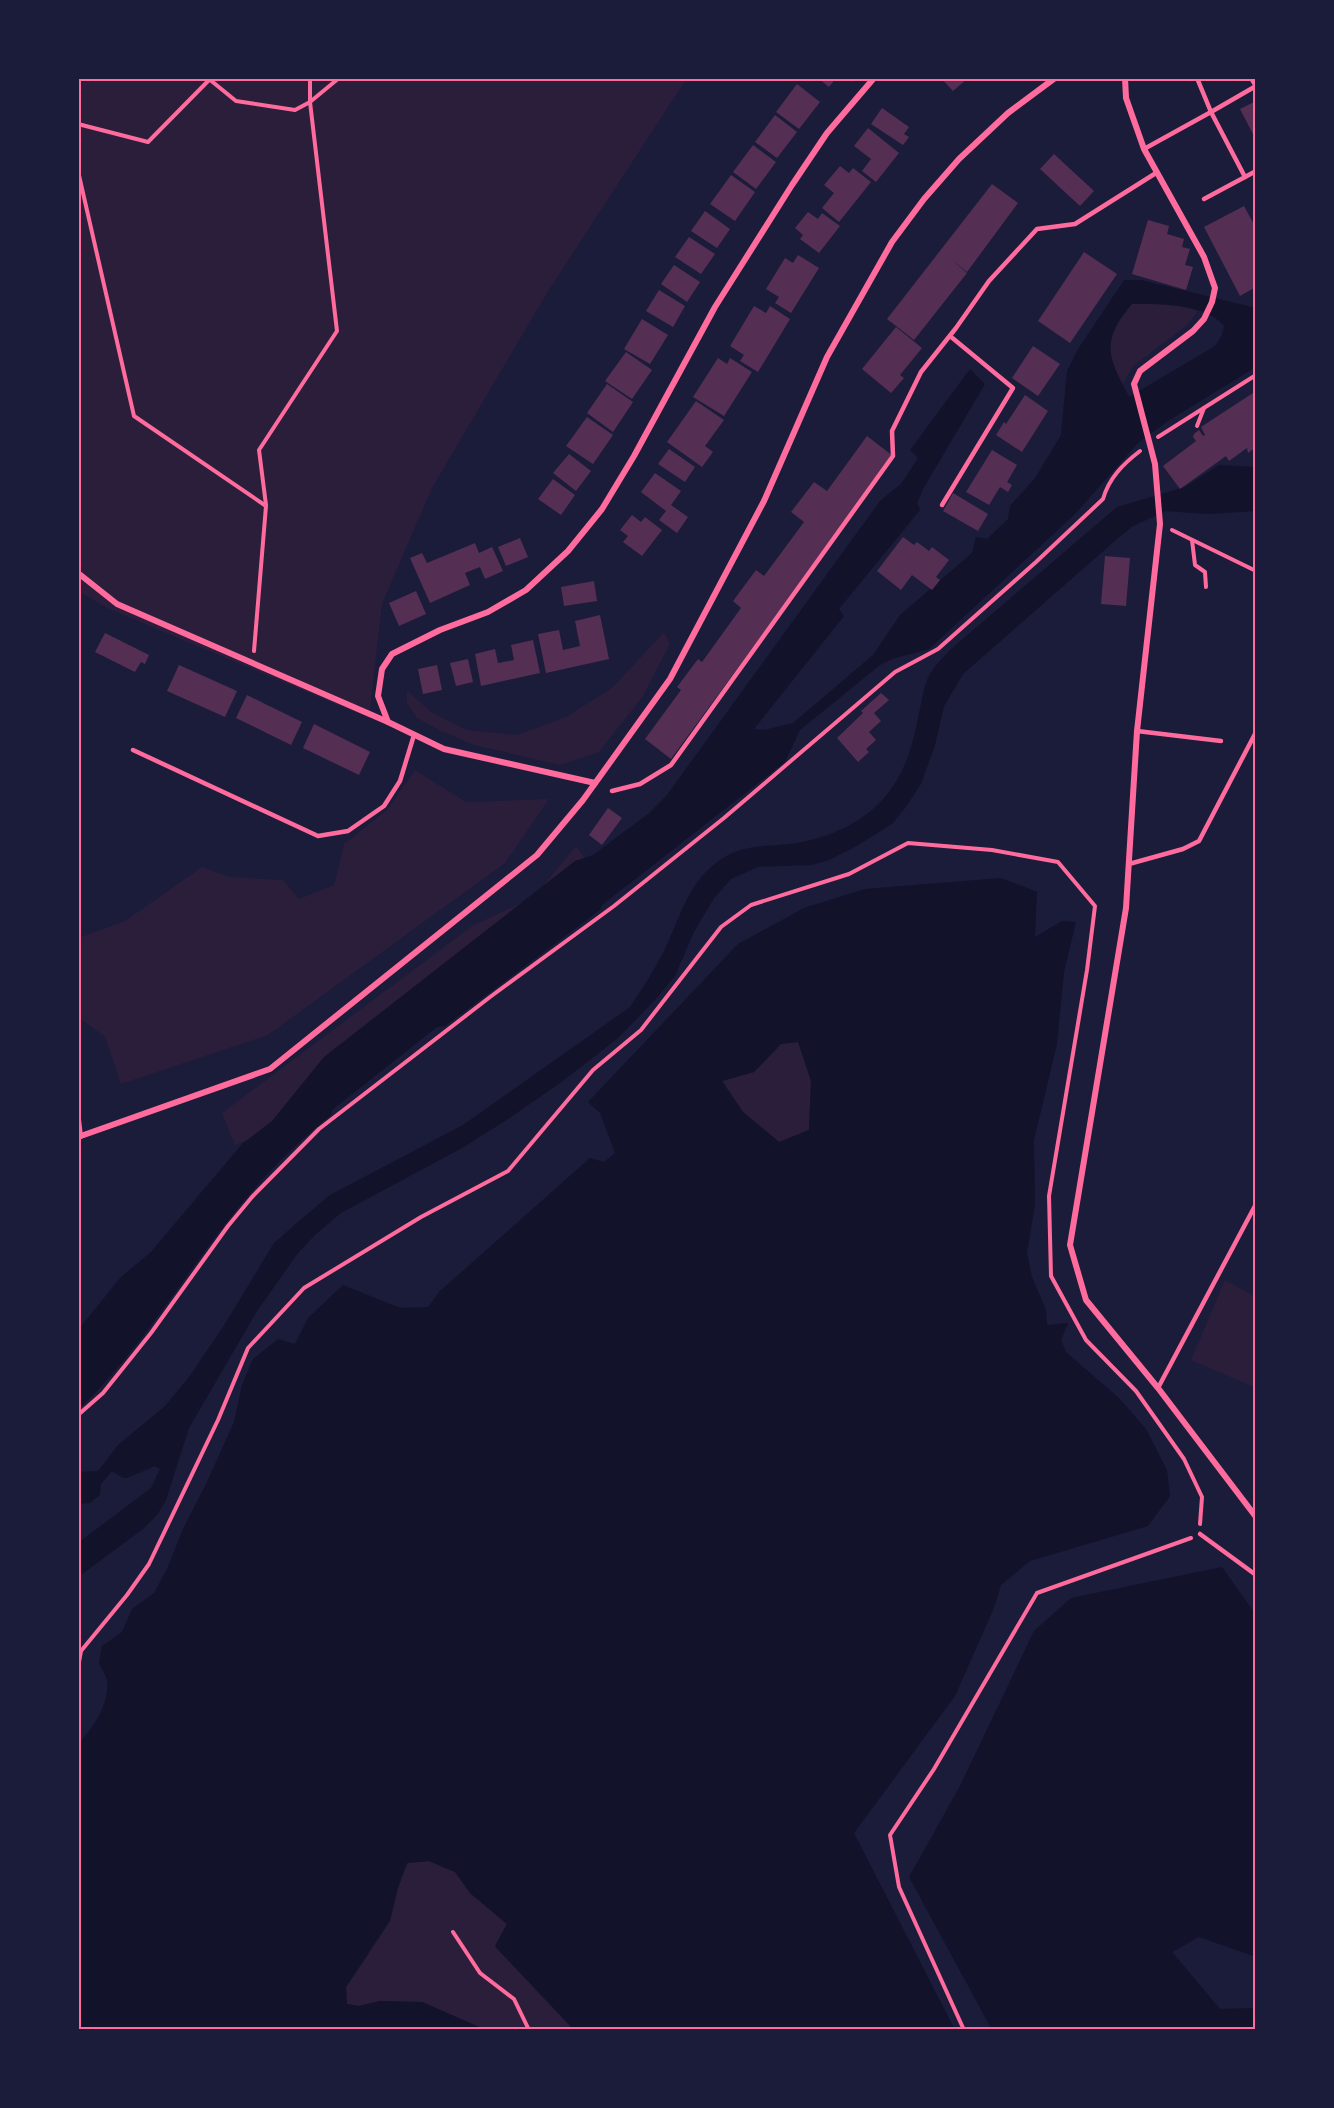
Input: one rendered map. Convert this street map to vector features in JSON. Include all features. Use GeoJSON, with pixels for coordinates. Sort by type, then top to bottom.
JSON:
{"type":"FeatureCollection","features":[{"type":"Feature","properties":{"kind":"street"},"geometry":{"type":"LineString","coordinates":[[388,722],[378,696],[382,669],[392,654],[440,630],[488,612],[526,590],[568,551],[602,509],[634,456],[715,307],[792,184],[827,133],[874,78]]}},
{"type":"Feature","properties":{"kind":"street"},"geometry":{"type":"LineString","coordinates":[[78,1119],[79,1136],[270,1068],[537,855],[596,783],[670,679],[764,501],[827,357],[892,242],[924,199],[959,159],[1008,113],[1055,78]]}},
{"type":"Feature","properties":{"kind":"street"},"geometry":{"type":"LineString","coordinates":[[1125,78],[1126,98],[1144,149],[1204,257],[1215,288],[1214,298],[1206,315],[1193,331],[1140,371],[1134,384],[1152,454],[1160,521],[1137,731],[1126,908],[1070,1245],[1086,1300],[1158,1388],[1256,1517]]}},
{"type":"Feature","properties":{"kind":"street"},"geometry":{"type":"LineString","coordinates":[[78,573],[117,604],[388,722],[444,750],[596,783]]}},
{"type":"Feature","properties":{"kind":"lane"},"geometry":{"type":"LineString","coordinates":[[1197,78],[1211,112],[1245,177]]}},
{"type":"Feature","properties":{"kind":"lane"},"geometry":{"type":"LineString","coordinates":[[1144,149],[1256,86],[1251,78]]}},
{"type":"Feature","properties":{"kind":"lane"},"geometry":{"type":"LineString","coordinates":[[1204,199],[1256,171]]}},
{"type":"Feature","properties":{"kind":"lane"},"geometry":{"type":"LineString","coordinates":[[612,791],[640,784],[671,765],[893,456],[892,431],[921,372],[950,336],[989,280],[1037,229],[1074,224],[1156,173]]}},
{"type":"Feature","properties":{"kind":"lane"},"geometry":{"type":"LineString","coordinates":[[942,505],[1013,388],[950,336]]}},
{"type":"Feature","properties":{"kind":"lane"},"geometry":{"type":"LineString","coordinates":[[1137,731],[1221,741]]}},
{"type":"Feature","properties":{"kind":"lane"},"geometry":{"type":"LineString","coordinates":[[1129,864],[1183,849],[1199,841],[1256,732]]}},
{"type":"Feature","properties":{"kind":"lane"},"geometry":{"type":"LineString","coordinates":[[133,750],[318,836],[348,831],[384,806],[400,780],[414,735]]}},
{"type":"Feature","properties":{"kind":"lane"},"geometry":{"type":"LineString","coordinates":[[1158,1388],[1256,1204]]}},
{"type":"Feature","properties":{"kind":"lane"},"geometry":{"type":"LineString","coordinates":[[1200,1534],[1256,1575]]}},
{"type":"Feature","properties":{"kind":"path"},"geometry":{"type":"LineString","coordinates":[[253,663],[266,506],[259,450],[337,331],[310,102],[310,78]]}},
{"type":"Feature","properties":{"kind":"path"},"geometry":{"type":"LineString","coordinates":[[78,124],[147,142],[210,79],[236,101],[295,110],[310,102],[339,78]]}},
{"type":"Feature","properties":{"kind":"path"},"geometry":{"type":"LineString","coordinates":[[78,171],[134,416],[266,506]]}},
{"type":"Feature","properties":{"kind":"path"},"geometry":{"type":"LineString","coordinates":[[1155,439],[1256,375]]}},
{"type":"Feature","properties":{"kind":"path"},"geometry":{"type":"LineString","coordinates":[[1197,426],[1204,407]]}},
{"type":"Feature","properties":{"kind":"path"},"geometry":{"type":"LineString","coordinates":[[78,1415],[104,1393],[145,1342],[228,1226],[252,1197],[320,1129],[490,997],[623,899],[724,818],[896,672],[938,649],[1103,499],[1107,485],[1126,462],[1147,446]]}},
{"type":"Feature","properties":{"kind":"path"},"geometry":{"type":"LineString","coordinates":[[1256,458],[1256,467]]}},
{"type":"Feature","properties":{"kind":"path"},"geometry":{"type":"LineString","coordinates":[[1160,521],[1256,572]]}},
{"type":"Feature","properties":{"kind":"path"},"geometry":{"type":"LineString","coordinates":[[1192,540],[1195,565],[1205,572],[1206,587]]}},
{"type":"Feature","properties":{"kind":"path"},"geometry":{"type":"LineString","coordinates":[[78,1668],[81,1651],[149,1564],[218,1420],[248,1348],[304,1287],[422,1216],[508,1170],[593,1070],[640,1030],[722,927],[751,905],[849,874],[908,843],[992,850],[1058,862],[1095,906],[1088,970],[1049,1196],[1051,1276],[1086,1340],[1136,1391],[1184,1459],[1202,1497],[1200,1534],[1037,1593],[934,1769],[890,1835],[899,1887],[964,2030]]}},
{"type":"Feature","properties":{"kind":"path"},"geometry":{"type":"LineString","coordinates":[[453,1932],[480,1973],[514,1999],[529,2030]]}},
{"type":"Feature","properties":{"kind":"shaded area"},"geometry":{"type":"Polygon","coordinates":[[[78,78],[687,78],[547,293],[432,488],[382,604],[369,718],[109,609],[78,591],[78,78]]]}},
{"type":"Feature","properties":{"kind":"shaded area"},"geometry":{"type":"Polygon","coordinates":[[[1124,280],[1141,280],[1256,308],[1256,367],[1168,421],[1138,443],[1075,514],[929,649],[892,659],[880,665],[800,730],[785,762],[602,905],[600,910],[445,1026],[437,1027],[332,1110],[331,1115],[275,1166],[250,1194],[119,1366],[78,1410],[78,1330],[121,1277],[151,1252],[242,1144],[272,1121],[324,1057],[575,861],[593,855],[648,814],[667,795],[880,501],[901,484],[918,458],[910,450],[970,369],[985,384],[923,489],[917,503],[920,510],[839,609],[844,616],[754,729],[764,730],[793,723],[873,655],[900,615],[972,553],[976,537],[987,539],[1008,519],[1010,506],[1035,478],[1061,435],[1067,371],[1078,349],[1124,280]],[[1132,304],[1122,317],[1111,339],[1112,360],[1129,397],[1215,346],[1222,335],[1224,326],[1216,318],[1206,313],[1181,306],[1132,304]]]}},
{"type":"Feature","properties":{"kind":"shaded area"},"geometry":{"type":"Polygon","coordinates":[[[1131,304],[1171,304],[1198,311],[1186,326],[1133,366],[1123,384],[1111,361],[1109,343],[1118,322],[1131,304]]]}},
{"type":"Feature","properties":{"kind":"shaded area"},"geometry":{"type":"Polygon","coordinates":[[[1219,465],[1256,467],[1256,511],[1208,514],[1166,511],[1133,526],[1117,539],[963,674],[944,706],[935,745],[921,784],[893,823],[857,846],[829,860],[811,865],[758,867],[731,879],[714,898],[694,932],[675,976],[617,1039],[560,1083],[505,1121],[462,1148],[341,1213],[316,1234],[298,1253],[257,1311],[189,1428],[166,1500],[157,1515],[143,1529],[78,1577],[78,1543],[151,1488],[160,1469],[155,1466],[127,1478],[112,1471],[101,1484],[100,1495],[90,1503],[78,1504],[78,1472],[98,1471],[118,1445],[165,1406],[189,1377],[223,1327],[274,1243],[330,1195],[463,1125],[630,1007],[663,953],[693,889],[701,877],[723,858],[750,848],[798,843],[822,837],[857,821],[877,806],[903,768],[911,747],[928,678],[935,666],[951,649],[1117,507],[1185,487],[1219,465]]]}},
{"type":"Feature","properties":{"kind":"shaded area"},"geometry":{"type":"Polygon","coordinates":[[[664,632],[670,644],[643,696],[599,752],[560,765],[474,745],[417,718],[407,703],[407,690],[431,712],[467,730],[517,735],[566,717],[612,688],[664,632]]]}},
{"type":"Feature","properties":{"kind":"shaded area"},"geometry":{"type":"Polygon","coordinates":[[[415,770],[466,802],[549,799],[505,863],[268,1035],[121,1084],[105,1037],[78,1017],[78,938],[125,921],[202,867],[229,877],[283,880],[299,899],[334,885],[344,844],[386,811],[415,770]]]}},
{"type":"Feature","properties":{"kind":"shaded area"},"geometry":{"type":"Polygon","coordinates":[[[576,846],[584,857],[543,925],[288,1123],[235,1145],[222,1113],[472,926],[534,897],[576,846]]]}},
{"type":"Feature","properties":{"kind":"shaded area"},"geometry":{"type":"Polygon","coordinates":[[[1001,878],[1037,892],[1035,937],[1062,921],[1076,922],[1064,972],[1057,1044],[1034,1140],[1035,1204],[1027,1253],[1032,1277],[1046,1310],[1047,1325],[1068,1323],[1061,1340],[1066,1352],[1119,1398],[1146,1429],[1167,1470],[1170,1496],[1148,1526],[1030,1561],[1001,1585],[994,1608],[955,1696],[854,1833],[955,2030],[574,2030],[495,1946],[507,1924],[470,1893],[455,1872],[429,1861],[407,1863],[390,1921],[346,1987],[347,2004],[359,2006],[380,2001],[422,2002],[486,2030],[78,2030],[78,1744],[95,1723],[106,1698],[107,1680],[99,1663],[102,1646],[122,1632],[132,1609],[154,1593],[167,1569],[183,1529],[234,1422],[242,1385],[253,1359],[278,1339],[295,1344],[308,1318],[343,1285],[400,1308],[428,1307],[440,1291],[590,1158],[604,1162],[615,1153],[600,1113],[588,1102],[738,944],[804,908],[865,889],[1001,878]],[[798,1042],[781,1044],[754,1072],[722,1081],[743,1112],[779,1142],[809,1130],[811,1081],[798,1042]]]}},
{"type":"Feature","properties":{"kind":"shaded area"},"geometry":{"type":"Polygon","coordinates":[[[798,1042],[811,1081],[809,1130],[779,1142],[743,1112],[722,1081],[754,1072],[781,1044],[798,1042]]]}},
{"type":"Feature","properties":{"kind":"shaded area"},"geometry":{"type":"Polygon","coordinates":[[[1225,1280],[1256,1297],[1256,1388],[1191,1360],[1225,1280]]]}},
{"type":"Feature","properties":{"kind":"shaded area"},"geometry":{"type":"Polygon","coordinates":[[[1222,1567],[1256,1615],[1256,1957],[1199,1937],[1172,1952],[1220,2009],[1256,2008],[1256,2030],[992,2030],[909,1877],[960,1786],[1034,1631],[1071,1598],[1222,1567]]]}},
{"type":"Feature","properties":{"kind":"shaded area"},"geometry":{"type":"Polygon","coordinates":[[[429,1861],[455,1872],[470,1893],[507,1924],[495,1947],[574,2030],[486,2030],[422,2002],[380,2001],[359,2006],[347,2004],[346,1987],[368,1955],[408,1863],[429,1861]]]}},
{"type":"Feature","properties":{"kind":"building"},"geometry":{"type":"Polygon","coordinates":[[[818,78],[836,78],[829,87],[818,78]]]}},
{"type":"Feature","properties":{"kind":"building"},"geometry":{"type":"Polygon","coordinates":[[[941,78],[968,78],[953,91],[941,78]]]}},
{"type":"Feature","properties":{"kind":"building"},"geometry":{"type":"Polygon","coordinates":[[[797,84],[820,102],[799,129],[776,112],[797,84]]]}},
{"type":"Feature","properties":{"kind":"building"},"geometry":{"type":"Polygon","coordinates":[[[1256,101],[1256,140],[1240,109],[1256,101]]]}},
{"type":"Feature","properties":{"kind":"building"},"geometry":{"type":"Polygon","coordinates":[[[882,108],[909,127],[904,134],[909,137],[903,145],[871,124],[882,108]]]}},
{"type":"Feature","properties":{"kind":"building"},"geometry":{"type":"Polygon","coordinates":[[[775,115],[797,132],[777,158],[755,142],[775,115]]]}},
{"type":"Feature","properties":{"kind":"building"},"geometry":{"type":"Polygon","coordinates":[[[868,128],[899,153],[876,182],[862,171],[871,159],[854,146],[868,128]]]}},
{"type":"Feature","properties":{"kind":"building"},"geometry":{"type":"Polygon","coordinates":[[[753,145],[776,162],[756,189],[733,172],[753,145]]]}},
{"type":"Feature","properties":{"kind":"building"},"geometry":{"type":"Polygon","coordinates":[[[1054,154],[1094,191],[1080,206],[1040,169],[1054,154]]]}},
{"type":"Feature","properties":{"kind":"building"},"geometry":{"type":"Polygon","coordinates":[[[840,166],[849,173],[853,168],[871,182],[839,222],[822,208],[834,193],[824,185],[840,166]]]}},
{"type":"Feature","properties":{"kind":"building"},"geometry":{"type":"Polygon","coordinates":[[[731,175],[755,192],[735,221],[710,204],[731,175]]]}},
{"type":"Feature","properties":{"kind":"building"},"geometry":{"type":"Polygon","coordinates":[[[992,184],[1018,203],[967,272],[952,260],[967,273],[914,340],[887,319],[992,184]]]}},
{"type":"Feature","properties":{"kind":"building"},"geometry":{"type":"Polygon","coordinates":[[[1244,206],[1256,228],[1256,287],[1240,296],[1204,227],[1244,206]]]}},
{"type":"Feature","properties":{"kind":"building"},"geometry":{"type":"Polygon","coordinates":[[[705,211],[730,229],[717,248],[691,231],[705,211]]]}},
{"type":"Feature","properties":{"kind":"building"},"geometry":{"type":"Polygon","coordinates":[[[808,212],[818,219],[822,213],[840,226],[819,253],[800,239],[803,235],[795,228],[808,212]]]}},
{"type":"Feature","properties":{"kind":"building"},"geometry":{"type":"Polygon","coordinates":[[[1148,220],[1169,226],[1167,234],[1184,239],[1182,247],[1190,249],[1185,265],[1193,267],[1186,290],[1132,274],[1148,220]]]}},
{"type":"Feature","properties":{"kind":"building"},"geometry":{"type":"Polygon","coordinates":[[[689,237],[715,254],[701,274],[675,257],[689,237]]]}},
{"type":"Feature","properties":{"kind":"building"},"geometry":{"type":"Polygon","coordinates":[[[1084,252],[1117,274],[1070,343],[1038,321],[1084,252]]]}},
{"type":"Feature","properties":{"kind":"building"},"geometry":{"type":"Polygon","coordinates":[[[798,255],[819,268],[791,313],[775,303],[779,297],[766,289],[785,258],[793,263],[798,255]]]}},
{"type":"Feature","properties":{"kind":"building"},"geometry":{"type":"Polygon","coordinates":[[[674,265],[700,282],[687,302],[661,284],[674,265]]]}},
{"type":"Feature","properties":{"kind":"building"},"geometry":{"type":"Polygon","coordinates":[[[659,290],[685,306],[673,327],[646,311],[659,290]]]}},
{"type":"Feature","properties":{"kind":"building"},"geometry":{"type":"Polygon","coordinates":[[[754,306],[766,313],[770,306],[790,319],[758,372],[740,361],[744,355],[730,346],[754,306]]]}},
{"type":"Feature","properties":{"kind":"building"},"geometry":{"type":"Polygon","coordinates":[[[642,319],[668,335],[650,364],[624,349],[642,319]]]}},
{"type":"Feature","properties":{"kind":"building"},"geometry":{"type":"Polygon","coordinates":[[[896,327],[922,348],[900,375],[904,378],[891,393],[862,369],[896,327]]]}},
{"type":"Feature","properties":{"kind":"building"},"geometry":{"type":"Polygon","coordinates":[[[1033,346],[1060,364],[1038,396],[1012,378],[1033,346]]]}},
{"type":"Feature","properties":{"kind":"building"},"geometry":{"type":"Polygon","coordinates":[[[626,352],[652,370],[632,399],[605,381],[626,352]]]}},
{"type":"Feature","properties":{"kind":"building"},"geometry":{"type":"Polygon","coordinates":[[[718,358],[727,364],[730,358],[752,372],[724,416],[693,397],[718,358]]]}},
{"type":"Feature","properties":{"kind":"building"},"geometry":{"type":"Polygon","coordinates":[[[607,384],[633,402],[613,432],[587,413],[607,384]]]}},
{"type":"Feature","properties":{"kind":"building"},"geometry":{"type":"Polygon","coordinates":[[[1256,391],[1256,438],[1253,440],[1256,447],[1248,453],[1247,448],[1229,461],[1226,456],[1180,489],[1163,466],[1196,441],[1193,437],[1199,430],[1203,436],[1205,435],[1201,427],[1256,391]]]}},
{"type":"Feature","properties":{"kind":"building"},"geometry":{"type":"Polygon","coordinates":[[[1025,395],[1048,411],[1022,452],[996,435],[1025,395]]]}},
{"type":"Feature","properties":{"kind":"building"},"geometry":{"type":"Polygon","coordinates":[[[696,401],[724,420],[705,446],[713,452],[702,467],[667,442],[696,401]]]}},
{"type":"Feature","properties":{"kind":"building"},"geometry":{"type":"Polygon","coordinates":[[[587,417],[613,435],[593,464],[566,446],[587,417]]]}},
{"type":"Feature","properties":{"kind":"building"},"geometry":{"type":"Polygon","coordinates":[[[867,436],[893,456],[671,759],[645,739],[681,690],[677,687],[698,659],[702,662],[741,608],[733,601],[756,570],[764,576],[804,522],[791,512],[814,482],[827,491],[867,436]]]}},
{"type":"Feature","properties":{"kind":"building"},"geometry":{"type":"Polygon","coordinates":[[[669,449],[695,467],[685,482],[658,464],[669,449]]]}},
{"type":"Feature","properties":{"kind":"building"},"geometry":{"type":"Polygon","coordinates":[[[992,450],[1017,465],[1007,482],[1012,485],[1008,492],[1000,487],[989,505],[966,492],[992,450]]]}},
{"type":"Feature","properties":{"kind":"building"},"geometry":{"type":"Polygon","coordinates":[[[569,454],[591,471],[576,491],[553,473],[569,454]]]}},
{"type":"Feature","properties":{"kind":"building"},"geometry":{"type":"Polygon","coordinates":[[[655,473],[681,491],[671,505],[688,517],[677,533],[659,520],[666,511],[641,492],[655,473]]]}},
{"type":"Feature","properties":{"kind":"building"},"geometry":{"type":"Polygon","coordinates":[[[553,479],[575,495],[561,515],[538,499],[553,479]]]}},
{"type":"Feature","properties":{"kind":"building"},"geometry":{"type":"Polygon","coordinates":[[[953,493],[988,514],[978,531],[943,511],[953,493]]]}},
{"type":"Feature","properties":{"kind":"building"},"geometry":{"type":"Polygon","coordinates":[[[632,515],[641,522],[645,517],[662,530],[642,556],[623,542],[628,536],[620,530],[632,515]]]}},
{"type":"Feature","properties":{"kind":"building"},"geometry":{"type":"Polygon","coordinates":[[[903,537],[914,545],[917,542],[929,551],[932,547],[949,560],[936,577],[940,580],[932,590],[912,575],[901,590],[877,571],[903,537]]]}},
{"type":"Feature","properties":{"kind":"building"},"geometry":{"type":"Polygon","coordinates":[[[520,538],[528,557],[506,566],[498,547],[520,538]]]}},
{"type":"Feature","properties":{"kind":"building"},"geometry":{"type":"Polygon","coordinates":[[[475,543],[479,553],[492,547],[503,571],[485,579],[480,567],[465,573],[470,585],[430,603],[410,558],[422,553],[427,563],[475,543]]]}},
{"type":"Feature","properties":{"kind":"building"},"geometry":{"type":"Polygon","coordinates":[[[1105,556],[1130,558],[1126,606],[1101,604],[1105,556]]]}},
{"type":"Feature","properties":{"kind":"building"},"geometry":{"type":"Polygon","coordinates":[[[594,581],[597,601],[564,606],[561,587],[594,581]]]}},
{"type":"Feature","properties":{"kind":"building"},"geometry":{"type":"Polygon","coordinates":[[[416,591],[426,614],[399,626],[389,603],[416,591]]]}},
{"type":"Feature","properties":{"kind":"building"},"geometry":{"type":"Polygon","coordinates":[[[600,615],[609,659],[546,673],[538,634],[559,630],[563,650],[580,646],[575,621],[600,615]]]}},
{"type":"Feature","properties":{"kind":"building"},"geometry":{"type":"Polygon","coordinates":[[[105,633],[149,655],[145,664],[141,662],[135,672],[95,652],[105,633]]]}},
{"type":"Feature","properties":{"kind":"building"},"geometry":{"type":"Polygon","coordinates":[[[533,640],[540,673],[481,686],[475,654],[495,649],[498,663],[514,660],[511,645],[533,640]]]}},
{"type":"Feature","properties":{"kind":"building"},"geometry":{"type":"Polygon","coordinates":[[[468,659],[473,682],[456,686],[450,663],[468,659]]]}},
{"type":"Feature","properties":{"kind":"building"},"geometry":{"type":"Polygon","coordinates":[[[179,665],[237,691],[225,717],[167,691],[179,665]]]}},
{"type":"Feature","properties":{"kind":"building"},"geometry":{"type":"Polygon","coordinates":[[[437,665],[442,690],[423,694],[418,669],[437,665]]]}},
{"type":"Feature","properties":{"kind":"building"},"geometry":{"type":"Polygon","coordinates":[[[881,693],[889,700],[874,713],[881,721],[869,732],[876,740],[866,749],[869,752],[858,762],[837,738],[881,693]]]}},
{"type":"Feature","properties":{"kind":"building"},"geometry":{"type":"Polygon","coordinates":[[[247,695],[302,722],[291,745],[236,718],[247,695]]]}},
{"type":"Feature","properties":{"kind":"building"},"geometry":{"type":"Polygon","coordinates":[[[314,724],[370,752],[359,775],[303,748],[314,724]]]}},
{"type":"Feature","properties":{"kind":"building"},"geometry":{"type":"Polygon","coordinates":[[[608,808],[622,818],[602,845],[589,835],[608,808]]]}}]}
